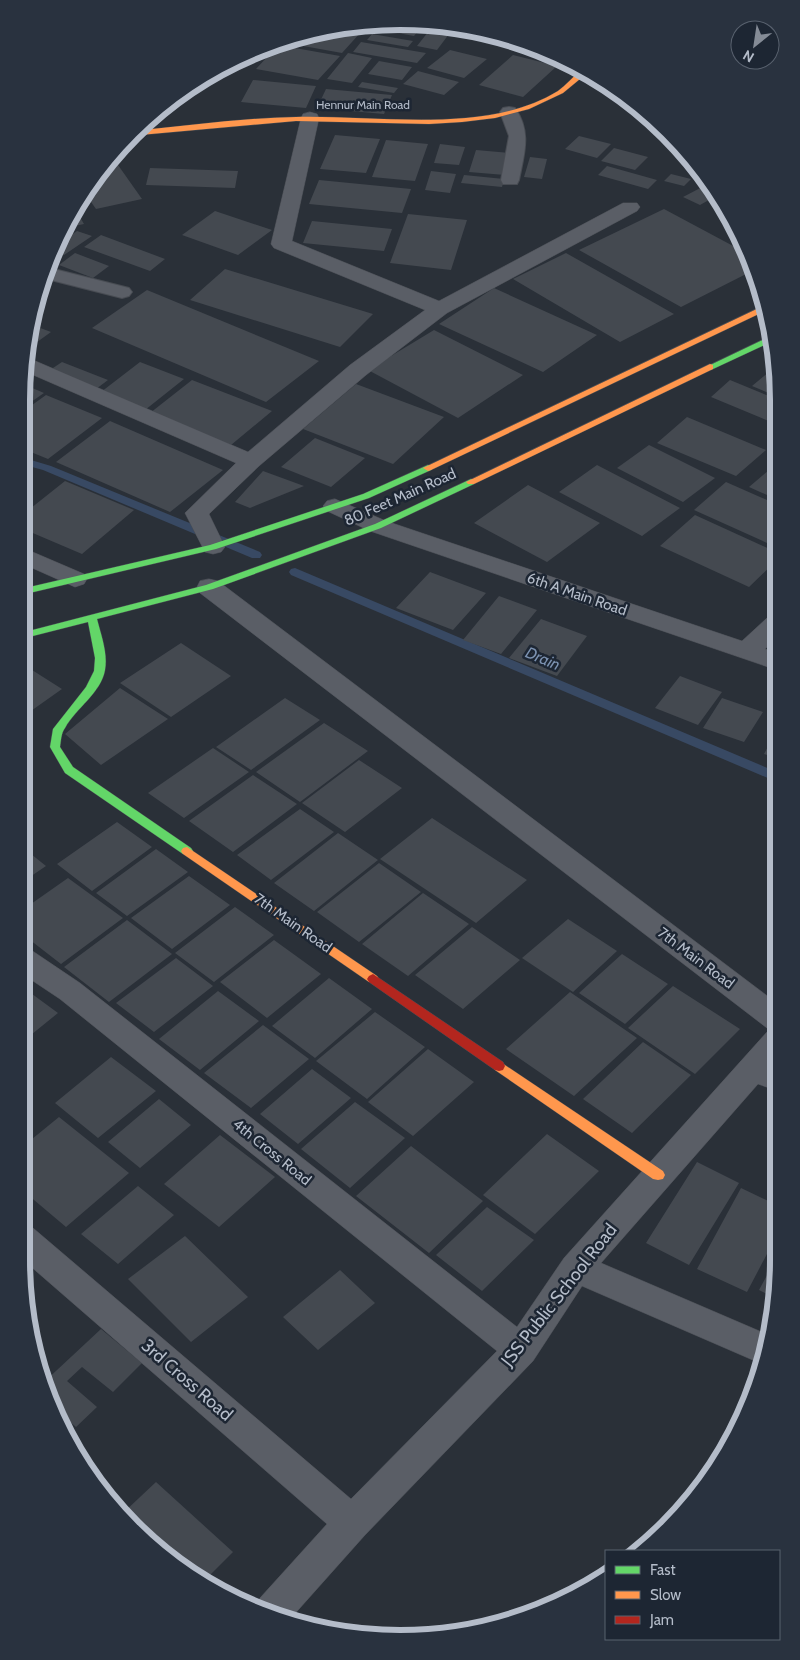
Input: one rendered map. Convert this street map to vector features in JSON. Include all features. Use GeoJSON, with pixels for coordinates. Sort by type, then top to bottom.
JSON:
{"type":"FeatureCollection","features":[{"type":"Feature","properties":{"kind":"main road","name":"Hennur Main Road"},"geometry":{"type":"LineString","coordinates":[[144,133],[310,118],[449,119],[495,116],[531,107],[559,93],[578,76]]}},
{"type":"Feature","properties":{"kind":"main road","name":"80 Feet Main Road"},"geometry":{"type":"LineString","coordinates":[[30,590],[214,546],[366,496],[501,435],[759,311]]}},
{"type":"Feature","properties":{"kind":"main road","name":"80 Feet Main Road"},"geometry":{"type":"LineString","coordinates":[[30,634],[209,587],[378,526],[765,341]]}},
{"type":"Feature","properties":{"kind":"main road","name":"7th Main Road"},"geometry":{"type":"LineString","coordinates":[[92,618],[102,661],[99,677],[91,692],[57,728],[55,747],[69,770],[658,1175]]}},
{"type":"Feature","properties":{"kind":"street"},"geometry":{"type":"LineString","coordinates":[[310,118],[281,244],[440,309]]}},
{"type":"Feature","properties":{"kind":"street"},"geometry":{"type":"LineString","coordinates":[[214,546],[197,513],[251,461],[358,370],[440,309],[630,207]]}},
{"type":"Feature","properties":{"kind":"street"},"geometry":{"type":"LineString","coordinates":[[32,366],[251,461]]}},
{"type":"Feature","properties":{"kind":"street","name":"6th A Main Road"},"geometry":{"type":"LineString","coordinates":[[335,506],[378,526],[770,659]]}},
{"type":"Feature","properties":{"kind":"street"},"geometry":{"type":"LineString","coordinates":[[30,558],[75,579]]}},
{"type":"Feature","properties":{"kind":"street","name":"7th Main Road"},"geometry":{"type":"LineString","coordinates":[[209,587],[770,1014]]}},
{"type":"Feature","properties":{"kind":"street"},"geometry":{"type":"LineString","coordinates":[[747,651],[770,630]]}},
{"type":"Feature","properties":{"kind":"street","name":"4th Cross Road"},"geometry":{"type":"LineString","coordinates":[[30,964],[70,991],[521,1350]]}},
{"type":"Feature","properties":{"kind":"street","name":"JSS Public School Road"},"geometry":{"type":"LineString","coordinates":[[276,1608],[352,1523],[521,1350],[576,1268],[658,1175],[766,1074]]}},
{"type":"Feature","properties":{"kind":"street","name":"3rd Cross Road"},"geometry":{"type":"LineString","coordinates":[[30,1246],[352,1523]]}},
{"type":"Feature","properties":{"kind":"street"},"geometry":{"type":"LineString","coordinates":[[576,1268],[759,1347]]}},
{"type":"Feature","properties":{"kind":"lane"},"geometry":{"type":"LineString","coordinates":[[509,112],[518,136],[510,180]]}},
{"type":"Feature","properties":{"kind":"lane"},"geometry":{"type":"LineString","coordinates":[[52,275],[122,292]]}},
{"type":"Feature","properties":{"kind":"building"},"geometry":{"type":"Polygon","coordinates":[[[393,30],[418,31],[414,36],[392,32],[393,30]]]}},
{"type":"Feature","properties":{"kind":"building"},"geometry":{"type":"Polygon","coordinates":[[[429,31],[450,33],[437,50],[417,46],[429,31]]]}},
{"type":"Feature","properties":{"kind":"building"},"geometry":{"type":"Polygon","coordinates":[[[361,32],[342,53],[298,45],[328,37],[361,32]]]}},
{"type":"Feature","properties":{"kind":"building"},"geometry":{"type":"Polygon","coordinates":[[[372,34],[413,41],[408,47],[367,40],[372,34]]]}},
{"type":"Feature","properties":{"kind":"building"},"geometry":{"type":"Polygon","coordinates":[[[361,42],[426,53],[417,63],[353,52],[361,42]]]}},
{"type":"Feature","properties":{"kind":"building"},"geometry":{"type":"Polygon","coordinates":[[[290,47],[340,56],[318,80],[256,69],[270,54],[290,47]]]}},
{"type":"Feature","properties":{"kind":"building"},"geometry":{"type":"Polygon","coordinates":[[[450,50],[487,59],[464,78],[427,68],[450,50]]]}},
{"type":"Feature","properties":{"kind":"building"},"geometry":{"type":"Polygon","coordinates":[[[348,53],[372,58],[352,83],[327,79],[348,53]]]}},
{"type":"Feature","properties":{"kind":"building"},"geometry":{"type":"Polygon","coordinates":[[[513,55],[557,66],[523,97],[479,85],[513,55]]]}},
{"type":"Feature","properties":{"kind":"building"},"geometry":{"type":"Polygon","coordinates":[[[379,61],[412,67],[402,80],[368,74],[379,61]]]}},
{"type":"Feature","properties":{"kind":"building"},"geometry":{"type":"Polygon","coordinates":[[[418,71],[459,82],[444,95],[403,84],[418,71]]]}},
{"type":"Feature","properties":{"kind":"building"},"geometry":{"type":"Polygon","coordinates":[[[253,80],[316,86],[306,108],[241,102],[253,80]]]}},
{"type":"Feature","properties":{"kind":"building"},"geometry":{"type":"Polygon","coordinates":[[[362,82],[398,88],[394,93],[358,87],[362,82]]]}},
{"type":"Feature","properties":{"kind":"building"},"geometry":{"type":"Polygon","coordinates":[[[326,89],[392,95],[384,114],[317,108],[326,89]]]}},
{"type":"Feature","properties":{"kind":"building"},"geometry":{"type":"Polygon","coordinates":[[[335,135],[380,139],[366,173],[320,169],[335,135]]]}},
{"type":"Feature","properties":{"kind":"building"},"geometry":{"type":"Polygon","coordinates":[[[579,136],[611,144],[597,158],[565,149],[579,136]]]}},
{"type":"Feature","properties":{"kind":"building"},"geometry":{"type":"Polygon","coordinates":[[[386,140],[428,144],[415,181],[372,177],[386,140]]]}},
{"type":"Feature","properties":{"kind":"building"},"geometry":{"type":"Polygon","coordinates":[[[440,144],[465,147],[459,165],[434,163],[440,144]]]}},
{"type":"Feature","properties":{"kind":"building"},"geometry":{"type":"Polygon","coordinates":[[[614,148],[648,157],[635,170],[601,161],[614,148]]]}},
{"type":"Feature","properties":{"kind":"building"},"geometry":{"type":"Polygon","coordinates":[[[476,150],[511,153],[505,175],[469,172],[476,150]]]}},
{"type":"Feature","properties":{"kind":"building"},"geometry":{"type":"Polygon","coordinates":[[[530,157],[547,159],[542,179],[524,177],[530,157]]]}},
{"type":"Feature","properties":{"kind":"building"},"geometry":{"type":"Polygon","coordinates":[[[118,165],[142,199],[96,209],[89,199],[114,166],[118,165]]]}},
{"type":"Feature","properties":{"kind":"building"},"geometry":{"type":"Polygon","coordinates":[[[607,166],[657,180],[648,189],[598,175],[607,166]]]}},
{"type":"Feature","properties":{"kind":"building"},"geometry":{"type":"Polygon","coordinates":[[[150,168],[238,171],[235,188],[146,185],[150,168]]]}},
{"type":"Feature","properties":{"kind":"building"},"geometry":{"type":"Polygon","coordinates":[[[431,171],[456,174],[450,193],[425,190],[431,171]]]}},
{"type":"Feature","properties":{"kind":"building"},"geometry":{"type":"Polygon","coordinates":[[[671,174],[691,179],[684,186],[664,181],[671,174]]]}},
{"type":"Feature","properties":{"kind":"building"},"geometry":{"type":"Polygon","coordinates":[[[464,175],[504,179],[502,187],[461,183],[464,175]]]}},
{"type":"Feature","properties":{"kind":"building"},"geometry":{"type":"Polygon","coordinates":[[[319,180],[411,189],[402,213],[309,204],[319,180]]]}},
{"type":"Feature","properties":{"kind":"building"},"geometry":{"type":"Polygon","coordinates":[[[703,187],[711,199],[700,205],[683,197],[703,187]]]}},
{"type":"Feature","properties":{"kind":"building"},"geometry":{"type":"Polygon","coordinates":[[[664,209],[738,248],[747,273],[681,307],[579,250],[664,209]]]}},
{"type":"Feature","properties":{"kind":"building"},"geometry":{"type":"Polygon","coordinates":[[[215,211],[272,230],[238,255],[182,235],[215,211]]]}},
{"type":"Feature","properties":{"kind":"building"},"geometry":{"type":"Polygon","coordinates":[[[408,214],[467,220],[451,270],[390,263],[408,214]]]}},
{"type":"Feature","properties":{"kind":"building"},"geometry":{"type":"Polygon","coordinates":[[[79,216],[84,224],[74,226],[79,216]]]}},
{"type":"Feature","properties":{"kind":"building"},"geometry":{"type":"Polygon","coordinates":[[[312,221],[392,229],[384,251],[303,243],[312,221]]]}},
{"type":"Feature","properties":{"kind":"building"},"geometry":{"type":"Polygon","coordinates":[[[77,231],[92,236],[64,255],[60,254],[67,238],[77,231]]]}},
{"type":"Feature","properties":{"kind":"building"},"geometry":{"type":"Polygon","coordinates":[[[101,235],[165,259],[150,271],[84,247],[101,235]]]}},
{"type":"Feature","properties":{"kind":"building"},"geometry":{"type":"Polygon","coordinates":[[[75,253],[109,266],[93,278],[59,265],[75,253]]]}},
{"type":"Feature","properties":{"kind":"building"},"geometry":{"type":"Polygon","coordinates":[[[566,253],[674,314],[620,342],[513,279],[566,253]]]}},
{"type":"Feature","properties":{"kind":"building"},"geometry":{"type":"Polygon","coordinates":[[[225,269],[373,314],[340,347],[190,300],[225,269]]]}},
{"type":"Feature","properties":{"kind":"building"},"geometry":{"type":"Polygon","coordinates":[[[494,288],[597,335],[543,372],[439,324],[494,288]]]}},
{"type":"Feature","properties":{"kind":"building"},"geometry":{"type":"Polygon","coordinates":[[[147,290],[319,361],[266,402],[92,328],[147,290]]]}},
{"type":"Feature","properties":{"kind":"building"},"geometry":{"type":"Polygon","coordinates":[[[37,327],[51,332],[34,344],[37,327]]]}},
{"type":"Feature","properties":{"kind":"building"},"geometry":{"type":"Polygon","coordinates":[[[434,330],[523,375],[458,418],[368,370],[434,330]]]}},
{"type":"Feature","properties":{"kind":"building"},"geometry":{"type":"Polygon","coordinates":[[[62,362],[108,380],[96,389],[50,370],[62,362]]]}},
{"type":"Feature","properties":{"kind":"building"},"geometry":{"type":"Polygon","coordinates":[[[140,362],[184,379],[145,410],[101,392],[140,362]]]}},
{"type":"Feature","properties":{"kind":"building"},"geometry":{"type":"Polygon","coordinates":[[[769,372],[770,393],[752,386],[769,372]]]}},
{"type":"Feature","properties":{"kind":"building"},"geometry":{"type":"Polygon","coordinates":[[[192,380],[272,411],[231,445],[150,413],[192,380]]]}},
{"type":"Feature","properties":{"kind":"building"},"geometry":{"type":"Polygon","coordinates":[[[730,380],[770,396],[770,422],[711,397],[730,380]]]}},
{"type":"Feature","properties":{"kind":"building"},"geometry":{"type":"Polygon","coordinates":[[[356,384],[444,417],[393,464],[303,429],[356,384]]]}},
{"type":"Feature","properties":{"kind":"building"},"geometry":{"type":"Polygon","coordinates":[[[31,387],[44,393],[30,403],[31,387]]]}},
{"type":"Feature","properties":{"kind":"building"},"geometry":{"type":"Polygon","coordinates":[[[46,395],[102,418],[48,459],[30,452],[30,407],[46,395]]]}},
{"type":"Feature","properties":{"kind":"building"},"geometry":{"type":"Polygon","coordinates":[[[687,417],[766,450],[736,476],[657,443],[687,417]]]}},
{"type":"Feature","properties":{"kind":"building"},"geometry":{"type":"Polygon","coordinates":[[[110,421],[223,470],[170,512],[56,462],[110,421]]]}},
{"type":"Feature","properties":{"kind":"building"},"geometry":{"type":"Polygon","coordinates":[[[315,438],[365,458],[331,487],[281,467],[315,438]]]}},
{"type":"Feature","properties":{"kind":"building"},"geometry":{"type":"Polygon","coordinates":[[[649,445],[715,478],[683,502],[617,468],[649,445]]]}},
{"type":"Feature","properties":{"kind":"building"},"geometry":{"type":"Polygon","coordinates":[[[597,465],[680,508],[642,536],[559,492],[597,465]]]}},
{"type":"Feature","properties":{"kind":"building"},"geometry":{"type":"Polygon","coordinates":[[[770,469],[770,496],[749,487],[770,469]]]}},
{"type":"Feature","properties":{"kind":"building"},"geometry":{"type":"Polygon","coordinates":[[[263,471],[304,486],[250,508],[235,502],[263,471]]]}},
{"type":"Feature","properties":{"kind":"building"},"geometry":{"type":"Polygon","coordinates":[[[65,481],[134,510],[82,554],[30,532],[30,509],[65,481]]]}},
{"type":"Feature","properties":{"kind":"building"},"geometry":{"type":"Polygon","coordinates":[[[726,482],[770,501],[770,544],[694,510],[726,482]]]}},
{"type":"Feature","properties":{"kind":"building"},"geometry":{"type":"Polygon","coordinates":[[[528,485],[600,523],[547,562],[474,523],[528,485]]]}},
{"type":"Feature","properties":{"kind":"building"},"geometry":{"type":"Polygon","coordinates":[[[695,515],[770,549],[770,567],[749,587],[660,546],[695,515]]]}},
{"type":"Feature","properties":{"kind":"building"},"geometry":{"type":"Polygon","coordinates":[[[430,572],[486,593],[453,630],[396,608],[430,572]]]}},
{"type":"Feature","properties":{"kind":"building"},"geometry":{"type":"Polygon","coordinates":[[[499,596],[537,610],[501,654],[463,640],[499,596]]]}},
{"type":"Feature","properties":{"kind":"building"},"geometry":{"type":"Polygon","coordinates":[[[541,619],[587,636],[557,676],[509,658],[541,619]]]}},
{"type":"Feature","properties":{"kind":"building"},"geometry":{"type":"Polygon","coordinates":[[[181,643],[231,676],[171,717],[120,683],[181,643]]]}},
{"type":"Feature","properties":{"kind":"building"},"geometry":{"type":"Polygon","coordinates":[[[30,669],[62,689],[30,712],[30,669]]]}},
{"type":"Feature","properties":{"kind":"building"},"geometry":{"type":"Polygon","coordinates":[[[680,676],[722,692],[698,725],[655,708],[680,676]]]}},
{"type":"Feature","properties":{"kind":"building"},"geometry":{"type":"Polygon","coordinates":[[[120,688],[168,719],[101,765],[65,734],[120,688]]]}},
{"type":"Feature","properties":{"kind":"building"},"geometry":{"type":"Polygon","coordinates":[[[285,698],[320,720],[251,770],[216,747],[285,698]]]}},
{"type":"Feature","properties":{"kind":"building"},"geometry":{"type":"Polygon","coordinates":[[[722,698],[763,712],[744,742],[703,728],[722,698]]]}},
{"type":"Feature","properties":{"kind":"building"},"geometry":{"type":"Polygon","coordinates":[[[324,723],[368,751],[300,802],[256,772],[324,723]]]}},
{"type":"Feature","properties":{"kind":"building"},"geometry":{"type":"Polygon","coordinates":[[[770,743],[770,756],[764,754],[770,743]]]}},
{"type":"Feature","properties":{"kind":"building"},"geometry":{"type":"Polygon","coordinates":[[[213,748],[249,772],[184,818],[148,793],[213,748]]]}},
{"type":"Feature","properties":{"kind":"building"},"geometry":{"type":"Polygon","coordinates":[[[359,760],[402,788],[345,832],[302,803],[359,760]]]}},
{"type":"Feature","properties":{"kind":"building"},"geometry":{"type":"Polygon","coordinates":[[[253,775],[297,804],[233,852],[189,821],[253,775]]]}},
{"type":"Feature","properties":{"kind":"building"},"geometry":{"type":"Polygon","coordinates":[[[300,809],[334,832],[271,880],[237,855],[300,809]]]}},
{"type":"Feature","properties":{"kind":"building"},"geometry":{"type":"Polygon","coordinates":[[[432,818],[527,880],[476,923],[380,859],[432,818]]]}},
{"type":"Feature","properties":{"kind":"building"},"geometry":{"type":"Polygon","coordinates":[[[117,822],[152,847],[92,891],[57,864],[117,822]]]}},
{"type":"Feature","properties":{"kind":"building"},"geometry":{"type":"Polygon","coordinates":[[[338,833],[378,860],[314,911],[274,883],[338,833]]]}},
{"type":"Feature","properties":{"kind":"building"},"geometry":{"type":"Polygon","coordinates":[[[156,849],[188,872],[127,916],[96,893],[156,849]]]}},
{"type":"Feature","properties":{"kind":"building"},"geometry":{"type":"Polygon","coordinates":[[[30,853],[46,866],[30,877],[30,853]]]}},
{"type":"Feature","properties":{"kind":"building"},"geometry":{"type":"Polygon","coordinates":[[[379,863],[421,892],[359,942],[317,912],[379,863]]]}},
{"type":"Feature","properties":{"kind":"building"},"geometry":{"type":"Polygon","coordinates":[[[189,876],[230,905],[172,949],[131,918],[189,876]]]}},
{"type":"Feature","properties":{"kind":"building"},"geometry":{"type":"Polygon","coordinates":[[[68,878],[123,918],[61,964],[30,940],[30,905],[68,878]]]}},
{"type":"Feature","properties":{"kind":"building"},"geometry":{"type":"Polygon","coordinates":[[[423,893],[469,924],[408,976],[362,944],[423,893]]]}},
{"type":"Feature","properties":{"kind":"building"},"geometry":{"type":"Polygon","coordinates":[[[235,907],[274,935],[214,982],[175,953],[235,907]]]}},
{"type":"Feature","properties":{"kind":"building"},"geometry":{"type":"Polygon","coordinates":[[[568,919],[617,951],[573,992],[522,958],[568,919]]]}},
{"type":"Feature","properties":{"kind":"building"},"geometry":{"type":"Polygon","coordinates":[[[127,920],[172,954],[109,1002],[64,967],[127,920]]]}},
{"type":"Feature","properties":{"kind":"building"},"geometry":{"type":"Polygon","coordinates":[[[472,927],[520,960],[463,1009],[415,975],[472,927]]]}},
{"type":"Feature","properties":{"kind":"building"},"geometry":{"type":"Polygon","coordinates":[[[274,940],[321,974],[267,1018],[220,982],[274,940]]]}},
{"type":"Feature","properties":{"kind":"building"},"geometry":{"type":"Polygon","coordinates":[[[622,954],[668,984],[625,1024],[579,993],[622,954]]]}},
{"type":"Feature","properties":{"kind":"building"},"geometry":{"type":"Polygon","coordinates":[[[176,958],[213,986],[154,1032],[116,1003],[176,958]]]}},
{"type":"Feature","properties":{"kind":"building"},"geometry":{"type":"Polygon","coordinates":[[[329,978],[372,1009],[315,1058],[272,1026],[329,978]]]}},
{"type":"Feature","properties":{"kind":"building"},"geometry":{"type":"Polygon","coordinates":[[[673,986],[740,1029],[695,1074],[628,1028],[673,986]]]}},
{"type":"Feature","properties":{"kind":"building"},"geometry":{"type":"Polygon","coordinates":[[[218,991],[259,1021],[200,1070],[159,1039],[218,991]]]}},
{"type":"Feature","properties":{"kind":"building"},"geometry":{"type":"Polygon","coordinates":[[[30,992],[58,1013],[30,1036],[30,992]]]}},
{"type":"Feature","properties":{"kind":"building"},"geometry":{"type":"Polygon","coordinates":[[[570,992],[637,1038],[574,1096],[506,1049],[570,992]]]}},
{"type":"Feature","properties":{"kind":"building"},"geometry":{"type":"Polygon","coordinates":[[[375,1012],[425,1047],[367,1099],[316,1061],[375,1012]]]}},
{"type":"Feature","properties":{"kind":"building"},"geometry":{"type":"Polygon","coordinates":[[[263,1025],[309,1059],[251,1108],[204,1073],[263,1025]]]}},
{"type":"Feature","properties":{"kind":"building"},"geometry":{"type":"Polygon","coordinates":[[[643,1042],[691,1075],[632,1133],[583,1099],[643,1042]]]}},
{"type":"Feature","properties":{"kind":"building"},"geometry":{"type":"Polygon","coordinates":[[[428,1049],[474,1082],[413,1136],[368,1102],[428,1049]]]}},
{"type":"Feature","properties":{"kind":"building"},"geometry":{"type":"Polygon","coordinates":[[[111,1057],[156,1091],[98,1138],[55,1103],[111,1057]]]}},
{"type":"Feature","properties":{"kind":"building"},"geometry":{"type":"Polygon","coordinates":[[[312,1069],[351,1098],[298,1144],[260,1114],[312,1069]]]}},
{"type":"Feature","properties":{"kind":"building"},"geometry":{"type":"Polygon","coordinates":[[[159,1099],[191,1125],[140,1168],[108,1142],[159,1099]]]}},
{"type":"Feature","properties":{"kind":"building"},"geometry":{"type":"Polygon","coordinates":[[[355,1102],[405,1138],[350,1188],[301,1149],[355,1102]]]}},
{"type":"Feature","properties":{"kind":"building"},"geometry":{"type":"Polygon","coordinates":[[[59,1117],[129,1173],[66,1227],[30,1197],[30,1141],[59,1117]]]}},
{"type":"Feature","properties":{"kind":"building"},"geometry":{"type":"Polygon","coordinates":[[[547,1134],[599,1171],[535,1234],[483,1195],[547,1134]]]}},
{"type":"Feature","properties":{"kind":"building"},"geometry":{"type":"Polygon","coordinates":[[[220,1135],[275,1177],[219,1227],[164,1184],[220,1135]]]}},
{"type":"Feature","properties":{"kind":"building"},"geometry":{"type":"Polygon","coordinates":[[[411,1146],[483,1201],[429,1253],[356,1196],[411,1146]]]}},
{"type":"Feature","properties":{"kind":"building"},"geometry":{"type":"Polygon","coordinates":[[[697,1162],[739,1183],[689,1265],[646,1243],[697,1162]]]}},
{"type":"Feature","properties":{"kind":"building"},"geometry":{"type":"Polygon","coordinates":[[[138,1186],[174,1215],[118,1264],[81,1234],[138,1186]]]}},
{"type":"Feature","properties":{"kind":"building"},"geometry":{"type":"Polygon","coordinates":[[[741,1188],[770,1202],[770,1248],[747,1292],[697,1269],[741,1188]]]}},
{"type":"Feature","properties":{"kind":"building"},"geometry":{"type":"Polygon","coordinates":[[[487,1207],[534,1240],[482,1291],[436,1255],[487,1207]]]}},
{"type":"Feature","properties":{"kind":"building"},"geometry":{"type":"Polygon","coordinates":[[[185,1236],[248,1297],[191,1342],[128,1279],[185,1236]]]}},
{"type":"Feature","properties":{"kind":"building"},"geometry":{"type":"Polygon","coordinates":[[[340,1270],[375,1303],[318,1350],[283,1317],[340,1270]]]}},
{"type":"Feature","properties":{"kind":"building"},"geometry":{"type":"Polygon","coordinates":[[[770,1270],[768,1295],[759,1290],[770,1270]]]}},
{"type":"Feature","properties":{"kind":"building"},"geometry":{"type":"Polygon","coordinates":[[[101,1329],[142,1363],[113,1392],[82,1367],[67,1381],[97,1407],[76,1427],[65,1418],[49,1377],[101,1329]]]}},
{"type":"Feature","properties":{"kind":"building"},"geometry":{"type":"Polygon","coordinates":[[[156,1482],[233,1552],[209,1576],[175,1554],[138,1522],[127,1509],[156,1482]]]}},
{"type":"Feature","properties":{"kind":"waterway"},"geometry":{"type":"LineString","coordinates":[[30,463],[47,468],[256,555]]}},
{"type":"Feature","properties":{"kind":"waterway","name":"Drain"},"geometry":{"type":"LineString","coordinates":[[295,572],[770,774]]}},
{"type":"Feature","properties":{"kind":"traffic: fast"},"geometry":{"type":"LineString","coordinates":[[710,367],[765,341]]}},
{"type":"Feature","properties":{"kind":"traffic: fast"},"geometry":{"type":"LineString","coordinates":[[30,590],[213,547],[366,496],[428,468]]}},
{"type":"Feature","properties":{"kind":"traffic: fast"},"geometry":{"type":"LineString","coordinates":[[30,634],[209,587],[378,526],[471,482]]}},
{"type":"Feature","properties":{"kind":"traffic: fast"},"geometry":{"type":"LineString","coordinates":[[92,618],[98,641],[100,671],[90,690],[58,729],[55,747],[69,770],[187,851]]}},
{"type":"Feature","properties":{"kind":"traffic: slow"},"geometry":{"type":"LineString","coordinates":[[144,132],[233,123],[296,119],[462,120],[495,115],[527,107],[561,92],[579,76]]}},
{"type":"Feature","properties":{"kind":"traffic: slow"},"geometry":{"type":"LineString","coordinates":[[428,468],[759,311]]}},
{"type":"Feature","properties":{"kind":"traffic: slow"},"geometry":{"type":"LineString","coordinates":[[471,482],[710,367]]}},
{"type":"Feature","properties":{"kind":"traffic: slow"},"geometry":{"type":"LineString","coordinates":[[187,851],[373,979]]}},
{"type":"Feature","properties":{"kind":"traffic: slow"},"geometry":{"type":"LineString","coordinates":[[499,1066],[658,1175]]}},
{"type":"Feature","properties":{"kind":"traffic: jam"},"geometry":{"type":"LineString","coordinates":[[373,979],[499,1066]]}}]}
